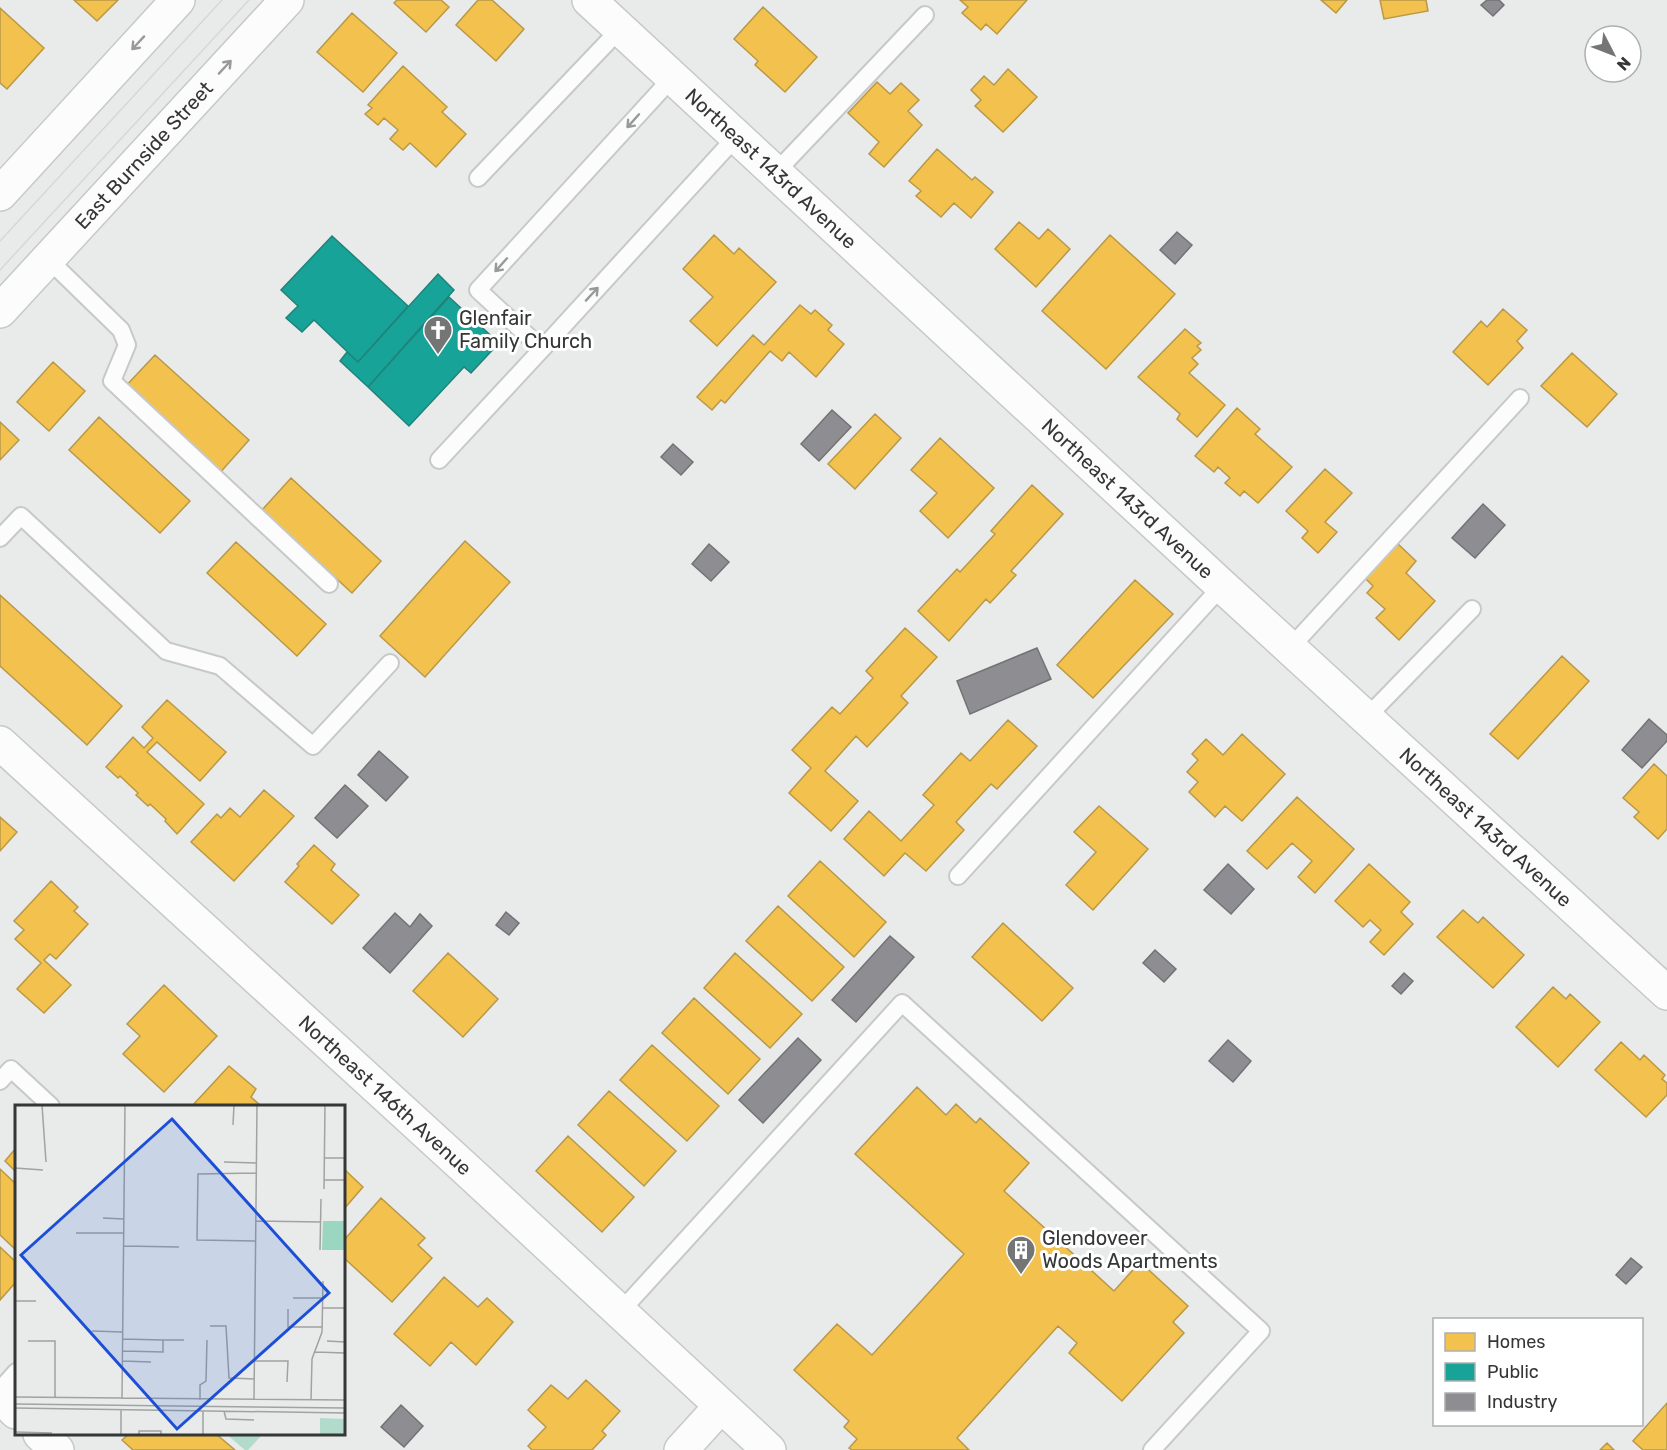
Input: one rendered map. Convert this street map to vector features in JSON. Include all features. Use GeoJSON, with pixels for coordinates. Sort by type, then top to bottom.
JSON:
{"type":"FeatureCollection","features":[{"type":"Feature","properties":{"kind":"street"},"geometry":{"type":"LineString","coordinates":[[0,194],[178,0]]}},
{"type":"Feature","properties":{"kind":"street","name":"East Burnside Street"},"geometry":{"type":"LineString","coordinates":[[0,311],[287,0]]}},
{"type":"Feature","properties":{"kind":"street","name":"Northeast 143rd Avenue"},"geometry":{"type":"LineString","coordinates":[[589,0],[1222,586],[1667,993]]}},
{"type":"Feature","properties":{"kind":"street","name":"Northeast 146th Avenue"},"geometry":{"type":"LineString","coordinates":[[0,743],[769,1450]]}},
{"type":"Feature","properties":{"kind":"street"},"geometry":{"type":"LineString","coordinates":[[0,1396],[15,1411]]}},
{"type":"Feature","properties":{"kind":"street"},"geometry":{"type":"LineString","coordinates":[[681,1450],[721,1406]]}},
{"type":"Feature","properties":{"kind":"street"},"geometry":{"type":"LineString","coordinates":[[41,1435],[57,1450]]}},
{"type":"Feature","properties":{"kind":"lane"},"geometry":{"type":"LineString","coordinates":[[775,173],[925,15]]}},
{"type":"Feature","properties":{"kind":"lane"},"geometry":{"type":"LineString","coordinates":[[478,178],[620,29]]}},
{"type":"Feature","properties":{"kind":"lane"},"geometry":{"type":"LineString","coordinates":[[542,349],[478,291],[672,78]]}},
{"type":"Feature","properties":{"kind":"lane"},"geometry":{"type":"LineString","coordinates":[[439,460],[736,136]]}},
{"type":"Feature","properties":{"kind":"lane"},"geometry":{"type":"LineString","coordinates":[[48,259],[121,330],[127,345],[112,381],[329,585]]}},
{"type":"Feature","properties":{"kind":"lane"},"geometry":{"type":"LineString","coordinates":[[1290,648],[1520,398]]}},
{"type":"Feature","properties":{"kind":"lane"},"geometry":{"type":"LineString","coordinates":[[0,538],[21,516],[166,651],[220,666],[314,746],[390,663]]}},
{"type":"Feature","properties":{"kind":"lane"},"geometry":{"type":"LineString","coordinates":[[958,876],[1222,586]]}},
{"type":"Feature","properties":{"kind":"lane"},"geometry":{"type":"LineString","coordinates":[[1366,718],[1472,609]]}},
{"type":"Feature","properties":{"kind":"lane"},"geometry":{"type":"LineString","coordinates":[[620,1312],[902,1003],[1261,1331],[1152,1450]]}},
{"type":"Feature","properties":{"kind":"lane"},"geometry":{"type":"LineString","coordinates":[[0,1081],[11,1069],[49,1105]]}},
{"type":"Feature","properties":{"kind":"lane"},"geometry":{"type":"LineString","coordinates":[[0,1390],[15,1373]]}},
{"type":"Feature","properties":{"kind":"green space"},"geometry":{"type":"Polygon","coordinates":[[[227,1435],[262,1435],[248,1450],[227,1435]]]}},
{"type":"Feature","properties":{"kind":"building: Homes"},"geometry":{"type":"Polygon","coordinates":[[[74,0],[118,0],[97,21],[74,0]]]}},
{"type":"Feature","properties":{"kind":"building: Homes"},"geometry":{"type":"Polygon","coordinates":[[[397,0],[441,0],[449,7],[426,32],[394,3],[397,0]]]}},
{"type":"Feature","properties":{"kind":"building: Homes"},"geometry":{"type":"Polygon","coordinates":[[[478,0],[492,0],[524,29],[496,61],[456,25],[478,0]]]}},
{"type":"Feature","properties":{"kind":"building: Homes"},"geometry":{"type":"Polygon","coordinates":[[[960,0],[1027,0],[997,34],[986,24],[981,30],[962,13],[968,7],[960,0]]]}},
{"type":"Feature","properties":{"kind":"building: Homes"},"geometry":{"type":"Polygon","coordinates":[[[1321,0],[1347,0],[1336,13],[1321,0]]]}},
{"type":"Feature","properties":{"kind":"building: Homes"},"geometry":{"type":"Polygon","coordinates":[[[1380,0],[1426,0],[1428,11],[1384,19],[1380,0]]]}},
{"type":"Feature","properties":{"kind":"building: Homes"},"geometry":{"type":"Polygon","coordinates":[[[763,7],[817,57],[785,92],[755,65],[758,61],[734,39],[763,7]]]}},
{"type":"Feature","properties":{"kind":"building: Homes"},"geometry":{"type":"Polygon","coordinates":[[[0,8],[44,48],[7,89],[0,83],[0,8]]]}},
{"type":"Feature","properties":{"kind":"building: Homes"},"geometry":{"type":"Polygon","coordinates":[[[352,13],[397,53],[363,92],[317,52],[352,13]]]}},
{"type":"Feature","properties":{"kind":"building: Homes"},"geometry":{"type":"Polygon","coordinates":[[[403,66],[447,107],[442,112],[466,134],[436,167],[410,143],[403,150],[390,139],[398,130],[384,118],[378,125],[365,114],[372,108],[368,105],[403,66]]]}},
{"type":"Feature","properties":{"kind":"building: Homes"},"geometry":{"type":"Polygon","coordinates":[[[1008,69],[1037,97],[1003,132],[975,106],[981,100],[971,90],[984,76],[994,85],[1008,69]]]}},
{"type":"Feature","properties":{"kind":"building: Homes"},"geometry":{"type":"Polygon","coordinates":[[[877,82],[890,94],[901,83],[919,100],[908,111],[922,125],[884,167],[869,154],[879,142],[848,113],[877,82]]]}},
{"type":"Feature","properties":{"kind":"building: Homes"},"geometry":{"type":"Polygon","coordinates":[[[937,149],[972,180],[975,177],[993,192],[971,218],[954,203],[941,217],[916,196],[921,191],[909,181],[937,149]]]}},
{"type":"Feature","properties":{"kind":"building: Homes"},"geometry":{"type":"Polygon","coordinates":[[[1019,222],[1039,239],[1048,229],[1070,249],[1036,287],[995,249],[1019,222]]]}},
{"type":"Feature","properties":{"kind":"building: Homes"},"geometry":{"type":"Polygon","coordinates":[[[714,235],[734,254],[739,248],[776,282],[717,346],[690,321],[713,297],[683,269],[714,235]]]}},
{"type":"Feature","properties":{"kind":"building: Homes"},"geometry":{"type":"Polygon","coordinates":[[[1110,235],[1175,294],[1106,369],[1042,311],[1110,235]]]}},
{"type":"Feature","properties":{"kind":"building: Homes"},"geometry":{"type":"Polygon","coordinates":[[[800,305],[811,314],[815,310],[832,325],[828,330],[844,344],[816,377],[789,352],[782,361],[770,351],[725,403],[721,400],[712,410],[697,397],[753,335],[764,345],[800,305]]]}},
{"type":"Feature","properties":{"kind":"building: Homes"},"geometry":{"type":"Polygon","coordinates":[[[1503,309],[1527,330],[1517,341],[1523,348],[1488,385],[1453,352],[1481,321],[1487,327],[1503,309]]]}},
{"type":"Feature","properties":{"kind":"building: Homes"},"geometry":{"type":"Polygon","coordinates":[[[1185,329],[1201,343],[1197,346],[1201,350],[1192,358],[1198,364],[1189,373],[1225,405],[1197,437],[1177,419],[1180,414],[1138,377],[1185,329]]]}},
{"type":"Feature","properties":{"kind":"building: Homes"},"geometry":{"type":"Polygon","coordinates":[[[1572,353],[1617,394],[1587,427],[1541,386],[1572,353]]]}},
{"type":"Feature","properties":{"kind":"building: Homes"},"geometry":{"type":"Polygon","coordinates":[[[155,355],[249,440],[218,475],[123,389],[155,355]]]}},
{"type":"Feature","properties":{"kind":"building: Homes"},"geometry":{"type":"Polygon","coordinates":[[[53,362],[85,391],[49,431],[17,402],[53,362]]]}},
{"type":"Feature","properties":{"kind":"building: Homes"},"geometry":{"type":"Polygon","coordinates":[[[1237,408],[1260,429],[1255,434],[1292,467],[1258,503],[1244,491],[1240,496],[1225,483],[1230,478],[1218,467],[1214,472],[1195,456],[1237,408]]]}},
{"type":"Feature","properties":{"kind":"building: Homes"},"geometry":{"type":"Polygon","coordinates":[[[875,414],[901,438],[855,489],[828,464],[875,414]]]}},
{"type":"Feature","properties":{"kind":"building: Homes"},"geometry":{"type":"Polygon","coordinates":[[[99,417],[190,501],[160,533],[69,450],[99,417]]]}},
{"type":"Feature","properties":{"kind":"building: Homes"},"geometry":{"type":"Polygon","coordinates":[[[0,422],[19,440],[0,460],[0,422]]]}},
{"type":"Feature","properties":{"kind":"building: Homes"},"geometry":{"type":"Polygon","coordinates":[[[940,438],[994,488],[948,538],[920,511],[937,493],[911,470],[940,438]]]}},
{"type":"Feature","properties":{"kind":"building: Homes"},"geometry":{"type":"Polygon","coordinates":[[[1325,469],[1352,493],[1325,522],[1337,532],[1318,553],[1302,538],[1308,531],[1286,511],[1325,469]]]}},
{"type":"Feature","properties":{"kind":"building: Homes"},"geometry":{"type":"Polygon","coordinates":[[[291,478],[381,561],[352,593],[262,510],[291,478]]]}},
{"type":"Feature","properties":{"kind":"building: Homes"},"geometry":{"type":"Polygon","coordinates":[[[1032,485],[1063,514],[1011,571],[1016,575],[990,603],[986,599],[949,641],[918,611],[957,569],[960,572],[995,534],[991,531],[1032,485]]]}},
{"type":"Feature","properties":{"kind":"building: Homes"},"geometry":{"type":"Polygon","coordinates":[[[465,541],[510,582],[425,677],[380,636],[465,541]]]}},
{"type":"Feature","properties":{"kind":"building: Homes"},"geometry":{"type":"Polygon","coordinates":[[[236,542],[326,624],[297,656],[207,573],[236,542]]]}},
{"type":"Feature","properties":{"kind":"building: Homes"},"geometry":{"type":"Polygon","coordinates":[[[1397,543],[1416,561],[1406,573],[1435,601],[1399,640],[1376,618],[1385,609],[1367,593],[1373,586],[1365,578],[1397,543]]]}},
{"type":"Feature","properties":{"kind":"building: Homes"},"geometry":{"type":"Polygon","coordinates":[[[1135,580],[1173,614],[1093,698],[1057,665],[1135,580]]]}},
{"type":"Feature","properties":{"kind":"building: Homes"},"geometry":{"type":"Polygon","coordinates":[[[0,595],[122,706],[87,745],[0,666],[0,595]]]}},
{"type":"Feature","properties":{"kind":"building: Homes"},"geometry":{"type":"Polygon","coordinates":[[[905,628],[937,657],[901,696],[908,703],[867,747],[856,736],[825,771],[858,801],[831,831],[789,793],[811,768],[792,750],[832,707],[840,714],[873,678],[866,671],[905,628]]]}},
{"type":"Feature","properties":{"kind":"building: Homes"},"geometry":{"type":"Polygon","coordinates":[[[1562,656],[1589,681],[1518,759],[1490,734],[1562,656]]]}},
{"type":"Feature","properties":{"kind":"building: Homes"},"geometry":{"type":"Polygon","coordinates":[[[167,700],[226,752],[200,781],[157,742],[147,752],[204,804],[177,834],[165,821],[166,819],[136,795],[138,793],[120,776],[118,778],[106,767],[133,737],[144,748],[153,738],[142,727],[167,700]]]}},
{"type":"Feature","properties":{"kind":"building: Homes"},"geometry":{"type":"Polygon","coordinates":[[[1008,720],[1037,746],[997,789],[991,784],[956,822],[964,830],[926,871],[905,853],[884,876],[844,839],[869,811],[901,841],[934,805],[923,795],[961,753],[970,761],[1008,720]]]}},
{"type":"Feature","properties":{"kind":"building: Homes"},"geometry":{"type":"Polygon","coordinates":[[[1242,734],[1285,774],[1242,821],[1225,806],[1215,817],[1189,792],[1198,782],[1187,772],[1198,760],[1192,754],[1206,739],[1223,755],[1242,734]]]}},
{"type":"Feature","properties":{"kind":"building: Homes"},"geometry":{"type":"Polygon","coordinates":[[[1654,764],[1667,776],[1667,829],[1658,839],[1634,817],[1639,812],[1623,798],[1654,764]]]}},
{"type":"Feature","properties":{"kind":"building: Homes"},"geometry":{"type":"Polygon","coordinates":[[[264,790],[294,816],[234,881],[191,842],[217,814],[221,818],[230,808],[240,817],[264,790]]]}},
{"type":"Feature","properties":{"kind":"building: Homes"},"geometry":{"type":"Polygon","coordinates":[[[1297,797],[1354,849],[1315,893],[1298,877],[1312,861],[1292,843],[1267,869],[1247,851],[1297,797]]]}},
{"type":"Feature","properties":{"kind":"building: Homes"},"geometry":{"type":"Polygon","coordinates":[[[1099,806],[1148,849],[1093,910],[1066,885],[1096,852],[1074,832],[1099,806]]]}},
{"type":"Feature","properties":{"kind":"building: Homes"},"geometry":{"type":"Polygon","coordinates":[[[0,817],[17,832],[0,851],[0,817]]]}},
{"type":"Feature","properties":{"kind":"building: Homes"},"geometry":{"type":"Polygon","coordinates":[[[314,845],[335,864],[331,870],[359,895],[332,924],[285,882],[314,845]]]}},
{"type":"Feature","properties":{"kind":"building: Homes"},"geometry":{"type":"Polygon","coordinates":[[[820,861],[886,922],[854,957],[788,896],[820,861]]]}},
{"type":"Feature","properties":{"kind":"building: Homes"},"geometry":{"type":"Polygon","coordinates":[[[1369,864],[1410,902],[1401,912],[1413,924],[1384,955],[1370,942],[1381,930],[1370,920],[1363,927],[1335,901],[1369,864]]]}},
{"type":"Feature","properties":{"kind":"building: Homes"},"geometry":{"type":"Polygon","coordinates":[[[51,881],[78,907],[74,911],[88,924],[56,959],[50,954],[44,960],[71,985],[44,1013],[17,989],[41,963],[15,939],[24,930],[14,921],[51,881]]]}},
{"type":"Feature","properties":{"kind":"building: Homes"},"geometry":{"type":"Polygon","coordinates":[[[778,906],[844,967],[812,1001],[746,941],[778,906]]]}},
{"type":"Feature","properties":{"kind":"building: Homes"},"geometry":{"type":"Polygon","coordinates":[[[1463,910],[1478,923],[1483,917],[1524,955],[1493,988],[1437,937],[1463,910]]]}},
{"type":"Feature","properties":{"kind":"building: Homes"},"geometry":{"type":"Polygon","coordinates":[[[1003,923],[1073,988],[1042,1021],[972,957],[1003,923]]]}},
{"type":"Feature","properties":{"kind":"building: Homes"},"geometry":{"type":"Polygon","coordinates":[[[448,953],[498,999],[463,1037],[413,991],[448,953]]]}},
{"type":"Feature","properties":{"kind":"building: Homes"},"geometry":{"type":"Polygon","coordinates":[[[735,953],[802,1014],[770,1048],[704,988],[735,953]]]}},
{"type":"Feature","properties":{"kind":"building: Homes"},"geometry":{"type":"Polygon","coordinates":[[[164,985],[217,1036],[164,1092],[123,1054],[140,1036],[127,1024],[164,985]]]}},
{"type":"Feature","properties":{"kind":"building: Homes"},"geometry":{"type":"Polygon","coordinates":[[[1553,987],[1566,999],[1570,994],[1600,1022],[1558,1067],[1516,1027],[1553,987]]]}},
{"type":"Feature","properties":{"kind":"building: Homes"},"geometry":{"type":"Polygon","coordinates":[[[694,998],[760,1059],[728,1094],[662,1033],[694,998]]]}},
{"type":"Feature","properties":{"kind":"building: Homes"},"geometry":{"type":"Polygon","coordinates":[[[1621,1042],[1640,1060],[1644,1055],[1665,1075],[1662,1079],[1667,1083],[1667,1095],[1646,1117],[1595,1070],[1621,1042]]]}},
{"type":"Feature","properties":{"kind":"building: Homes"},"geometry":{"type":"Polygon","coordinates":[[[652,1045],[719,1106],[687,1141],[620,1080],[652,1045]]]}},
{"type":"Feature","properties":{"kind":"building: Homes"},"geometry":{"type":"Polygon","coordinates":[[[229,1066],[256,1089],[251,1097],[260,1105],[193,1105],[229,1066]]]}},
{"type":"Feature","properties":{"kind":"building: Homes","name":"Glendoveer Woods Apartments"},"geometry":{"type":"Polygon","coordinates":[[[917,1087],[946,1115],[956,1104],[976,1123],[980,1118],[1029,1163],[1004,1191],[1114,1291],[1140,1262],[1188,1306],[1173,1322],[1184,1333],[1122,1401],[1069,1353],[1077,1343],[1058,1326],[957,1438],[969,1450],[852,1450],[849,1448],[857,1439],[844,1427],[849,1421],[794,1370],[837,1324],[872,1355],[964,1254],[855,1154],[917,1087]]]}},
{"type":"Feature","properties":{"kind":"building: Homes"},"geometry":{"type":"Polygon","coordinates":[[[609,1091],[676,1151],[644,1186],[578,1125],[609,1091]]]}},
{"type":"Feature","properties":{"kind":"building: Homes"},"geometry":{"type":"Polygon","coordinates":[[[568,1136],[634,1197],[602,1232],[536,1171],[568,1136]]]}},
{"type":"Feature","properties":{"kind":"building: Homes"},"geometry":{"type":"Polygon","coordinates":[[[15,1149],[15,1171],[5,1161],[15,1149]]]}},
{"type":"Feature","properties":{"kind":"building: Homes"},"geometry":{"type":"Polygon","coordinates":[[[0,1169],[15,1183],[15,1249],[0,1235],[0,1169]]]}},
{"type":"Feature","properties":{"kind":"building: Homes"},"geometry":{"type":"Polygon","coordinates":[[[345,1170],[363,1187],[345,1208],[345,1170]]]}},
{"type":"Feature","properties":{"kind":"building: Homes"},"geometry":{"type":"Polygon","coordinates":[[[381,1198],[425,1238],[418,1245],[432,1258],[392,1302],[345,1259],[345,1239],[381,1198]]]}},
{"type":"Feature","properties":{"kind":"building: Homes"},"geometry":{"type":"Polygon","coordinates":[[[0,1247],[15,1261],[15,1283],[0,1300],[0,1247]]]}},
{"type":"Feature","properties":{"kind":"building: Homes"},"geometry":{"type":"Polygon","coordinates":[[[444,1277],[478,1307],[487,1298],[513,1322],[476,1365],[451,1342],[430,1366],[394,1334],[444,1277]]]}},
{"type":"Feature","properties":{"kind":"building: Homes"},"geometry":{"type":"Polygon","coordinates":[[[586,1380],[620,1411],[602,1431],[606,1435],[592,1450],[532,1450],[528,1446],[546,1427],[528,1410],[551,1385],[568,1399],[586,1380]]]}},
{"type":"Feature","properties":{"kind":"building: Homes"},"geometry":{"type":"Polygon","coordinates":[[[1667,1403],[1667,1450],[1643,1450],[1633,1441],[1667,1403]]]}},
{"type":"Feature","properties":{"kind":"building: Homes"},"geometry":{"type":"Polygon","coordinates":[[[128,1435],[217,1435],[235,1450],[133,1450],[122,1440],[128,1435]]]}},
{"type":"Feature","properties":{"kind":"building: Homes"},"geometry":{"type":"Polygon","coordinates":[[[1607,1443],[1614,1450],[1600,1450],[1607,1443]]]}},
{"type":"Feature","properties":{"kind":"building: Public"},"geometry":{"type":"Polygon","coordinates":[[[332,236],[408,306],[358,362],[314,320],[302,332],[286,318],[298,306],[281,290],[332,236]]]}},
{"type":"Feature","properties":{"kind":"building: Public"},"geometry":{"type":"Polygon","coordinates":[[[438,274],[454,290],[368,387],[340,361],[347,352],[358,362],[438,274]]]}},
{"type":"Feature","properties":{"kind":"building: Public"},"geometry":{"type":"Polygon","coordinates":[[[449,297],[499,343],[471,373],[464,367],[409,426],[368,387],[449,297]]]}},
{"type":"Feature","properties":{"kind":"building: Industry"},"geometry":{"type":"Polygon","coordinates":[[[1487,0],[1499,0],[1504,5],[1493,16],[1481,5],[1487,0]]]}},
{"type":"Feature","properties":{"kind":"building: Industry"},"geometry":{"type":"Polygon","coordinates":[[[1177,232],[1192,245],[1175,264],[1160,250],[1177,232]]]}},
{"type":"Feature","properties":{"kind":"building: Industry"},"geometry":{"type":"Polygon","coordinates":[[[832,410],[851,427],[819,461],[801,444],[832,410]]]}},
{"type":"Feature","properties":{"kind":"building: Industry"},"geometry":{"type":"Polygon","coordinates":[[[673,444],[693,462],[681,475],[661,457],[673,444]]]}},
{"type":"Feature","properties":{"kind":"building: Industry"},"geometry":{"type":"Polygon","coordinates":[[[1483,504],[1505,525],[1475,558],[1452,538],[1483,504]]]}},
{"type":"Feature","properties":{"kind":"building: Industry"},"geometry":{"type":"Polygon","coordinates":[[[709,544],[729,562],[711,581],[692,564],[709,544]]]}},
{"type":"Feature","properties":{"kind":"building: Industry"},"geometry":{"type":"Polygon","coordinates":[[[1037,648],[1051,679],[970,714],[957,681],[1037,648]]]}},
{"type":"Feature","properties":{"kind":"building: Industry"},"geometry":{"type":"Polygon","coordinates":[[[1649,719],[1667,735],[1667,741],[1642,768],[1622,750],[1649,719]]]}},
{"type":"Feature","properties":{"kind":"building: Industry"},"geometry":{"type":"Polygon","coordinates":[[[379,751],[408,777],[386,801],[358,775],[379,751]]]}},
{"type":"Feature","properties":{"kind":"building: Industry"},"geometry":{"type":"Polygon","coordinates":[[[345,785],[368,806],[337,838],[315,818],[345,785]]]}},
{"type":"Feature","properties":{"kind":"building: Industry"},"geometry":{"type":"Polygon","coordinates":[[[1228,864],[1254,889],[1231,914],[1204,890],[1228,864]]]}},
{"type":"Feature","properties":{"kind":"building: Industry"},"geometry":{"type":"Polygon","coordinates":[[[506,912],[519,923],[509,935],[496,925],[506,912]]]}},
{"type":"Feature","properties":{"kind":"building: Industry"},"geometry":{"type":"Polygon","coordinates":[[[395,913],[410,927],[420,914],[432,926],[390,973],[363,948],[395,913]]]}},
{"type":"Feature","properties":{"kind":"building: Industry"},"geometry":{"type":"Polygon","coordinates":[[[890,936],[914,957],[856,1022],[832,1000],[890,936]]]}},
{"type":"Feature","properties":{"kind":"building: Industry"},"geometry":{"type":"Polygon","coordinates":[[[1155,950],[1176,969],[1164,982],[1143,963],[1155,950]]]}},
{"type":"Feature","properties":{"kind":"building: Industry"},"geometry":{"type":"Polygon","coordinates":[[[1404,973],[1413,981],[1401,994],[1392,986],[1404,973]]]}},
{"type":"Feature","properties":{"kind":"building: Industry"},"geometry":{"type":"Polygon","coordinates":[[[798,1038],[821,1060],[763,1123],[739,1100],[798,1038]]]}},
{"type":"Feature","properties":{"kind":"building: Industry"},"geometry":{"type":"Polygon","coordinates":[[[1228,1040],[1251,1061],[1233,1082],[1209,1061],[1228,1040]]]}},
{"type":"Feature","properties":{"kind":"building: Industry"},"geometry":{"type":"Polygon","coordinates":[[[1631,1258],[1642,1267],[1626,1284],[1616,1275],[1631,1258]]]}},
{"type":"Feature","properties":{"kind":"building: Industry"},"geometry":{"type":"Polygon","coordinates":[[[401,1405],[423,1426],[404,1447],[381,1427],[401,1405]]]}},
{"type":"Feature","properties":{"kind":"tram line"},"geometry":{"type":"LineString","coordinates":[[0,241],[222,0]]}},
{"type":"Feature","properties":{"kind":"tram line"},"geometry":{"type":"LineString","coordinates":[[0,270],[249,0]]}},
{"type":"Feature","properties":{"kind":"place","name":"Glenfair Family Church"},"geometry":{"type":"Point","coordinates":[438,356]}},
{"type":"Feature","properties":{"kind":"place","name":"Glendoveer Woods Apartments"},"geometry":{"type":"Point","coordinates":[1021,1276]}}]}
